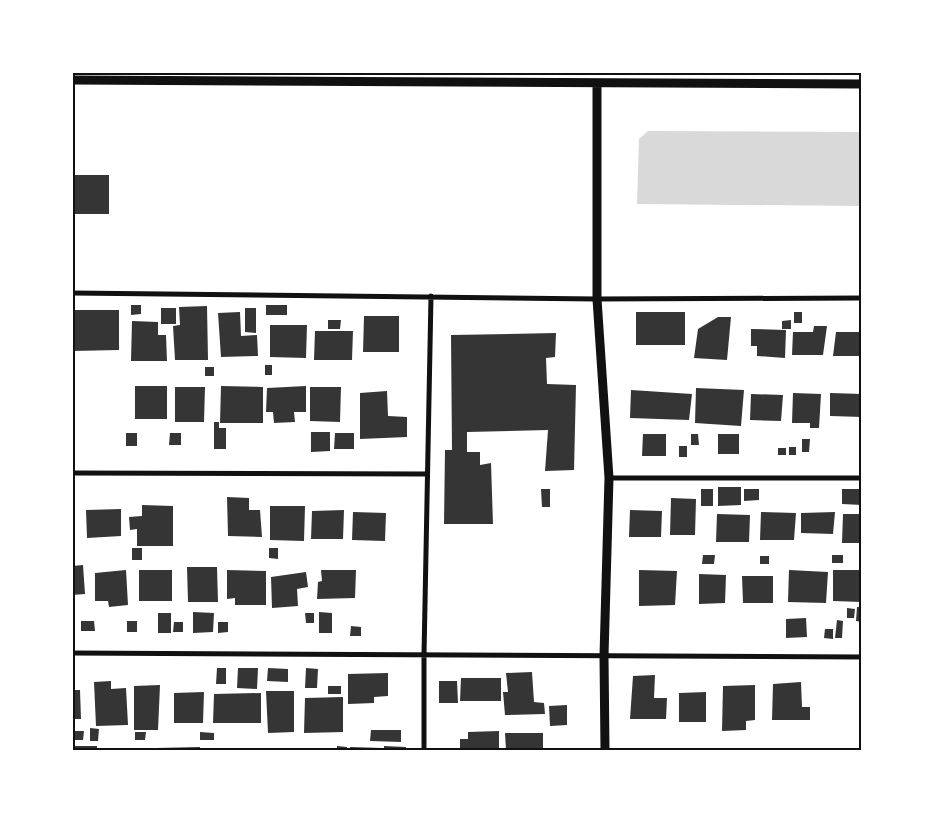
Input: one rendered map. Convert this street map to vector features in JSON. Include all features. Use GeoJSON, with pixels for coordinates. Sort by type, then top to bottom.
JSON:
{"type":"FeatureCollection","features":[{"type":"Feature","properties":{"kind":"street"},"geometry":{"type":"LineString","coordinates":[[72,80],[862,84]]}},
{"type":"Feature","properties":{"kind":"street"},"geometry":{"type":"LineString","coordinates":[[597,83],[597,298],[609,478],[604,656],[605,750]]}},
{"type":"Feature","properties":{"kind":"street"},"geometry":{"type":"LineString","coordinates":[[72,293],[597,298],[862,298]]}},
{"type":"Feature","properties":{"kind":"street"},"geometry":{"type":"LineString","coordinates":[[424,750],[431,296]]}},
{"type":"Feature","properties":{"kind":"street"},"geometry":{"type":"LineString","coordinates":[[72,472],[427,474]]}},
{"type":"Feature","properties":{"kind":"street"},"geometry":{"type":"LineString","coordinates":[[609,478],[862,478]]}},
{"type":"Feature","properties":{"kind":"street"},"geometry":{"type":"LineString","coordinates":[[72,653],[862,657]]}},
{"type":"Feature","properties":{"kind":"shaded area"},"geometry":{"type":"Polygon","coordinates":[[[648,131],[861,132],[861,206],[637,204],[639,139],[648,131]]]}},
{"type":"Feature","properties":{"kind":"building"},"geometry":{"type":"Polygon","coordinates":[[[73,175],[109,175],[109,214],[73,214],[73,175]]]}},
{"type":"Feature","properties":{"kind":"building"},"geometry":{"type":"Polygon","coordinates":[[[131,305],[141,305],[141,314],[131,315],[131,305]]]}},
{"type":"Feature","properties":{"kind":"building"},"geometry":{"type":"Polygon","coordinates":[[[266,305],[287,305],[287,315],[266,315],[266,305]]]}},
{"type":"Feature","properties":{"kind":"building"},"geometry":{"type":"Polygon","coordinates":[[[207,306],[208,360],[175,360],[173,326],[180,325],[179,307],[207,306]]]}},
{"type":"Feature","properties":{"kind":"building"},"geometry":{"type":"Polygon","coordinates":[[[161,308],[176,308],[176,324],[161,324],[161,308]]]}},
{"type":"Feature","properties":{"kind":"building"},"geometry":{"type":"Polygon","coordinates":[[[245,308],[256,308],[256,333],[245,332],[245,308]]]}},
{"type":"Feature","properties":{"kind":"building"},"geometry":{"type":"Polygon","coordinates":[[[72,310],[119,310],[119,350],[72,351],[72,310]]]}},
{"type":"Feature","properties":{"kind":"building"},"geometry":{"type":"Polygon","coordinates":[[[240,312],[241,336],[257,335],[258,356],[221,357],[218,313],[240,312]]]}},
{"type":"Feature","properties":{"kind":"building"},"geometry":{"type":"Polygon","coordinates":[[[636,312],[685,312],[685,345],[636,345],[636,312]]]}},
{"type":"Feature","properties":{"kind":"building"},"geometry":{"type":"Polygon","coordinates":[[[794,312],[802,312],[802,323],[794,323],[794,312]]]}},
{"type":"Feature","properties":{"kind":"building"},"geometry":{"type":"Polygon","coordinates":[[[364,316],[399,316],[399,352],[363,352],[364,316]]]}},
{"type":"Feature","properties":{"kind":"building"},"geometry":{"type":"Polygon","coordinates":[[[718,317],[731,317],[727,360],[694,358],[698,329],[718,317]]]}},
{"type":"Feature","properties":{"kind":"building"},"geometry":{"type":"Polygon","coordinates":[[[328,320],[341,320],[340,329],[328,329],[328,320]]]}},
{"type":"Feature","properties":{"kind":"building"},"geometry":{"type":"Polygon","coordinates":[[[791,320],[791,329],[782,329],[782,321],[791,320]]]}},
{"type":"Feature","properties":{"kind":"building"},"geometry":{"type":"Polygon","coordinates":[[[132,321],[158,322],[158,335],[166,335],[167,361],[131,361],[132,321]]]}},
{"type":"Feature","properties":{"kind":"building"},"geometry":{"type":"Polygon","coordinates":[[[270,325],[307,325],[306,358],[270,357],[270,325]]]}},
{"type":"Feature","properties":{"kind":"building"},"geometry":{"type":"Polygon","coordinates":[[[814,326],[827,326],[823,355],[792,355],[793,332],[813,332],[814,326]]]}},
{"type":"Feature","properties":{"kind":"building"},"geometry":{"type":"Polygon","coordinates":[[[751,329],[786,330],[785,358],[757,356],[757,346],[751,346],[751,329]]]}},
{"type":"Feature","properties":{"kind":"building"},"geometry":{"type":"Polygon","coordinates":[[[315,331],[353,331],[352,360],[314,360],[315,331]]]}},
{"type":"Feature","properties":{"kind":"building"},"geometry":{"type":"Polygon","coordinates":[[[836,332],[862,332],[862,356],[833,356],[836,332]]]}},
{"type":"Feature","properties":{"kind":"building"},"geometry":{"type":"Polygon","coordinates":[[[556,333],[555,357],[546,358],[547,384],[576,385],[574,470],[545,471],[548,430],[467,432],[467,452],[480,452],[480,465],[491,463],[493,524],[444,524],[445,450],[452,450],[451,335],[556,333]]]}},
{"type":"Feature","properties":{"kind":"building"},"geometry":{"type":"Polygon","coordinates":[[[265,365],[272,365],[272,375],[265,375],[265,365]]]}},
{"type":"Feature","properties":{"kind":"building"},"geometry":{"type":"Polygon","coordinates":[[[205,367],[214,367],[214,376],[205,376],[205,367]]]}},
{"type":"Feature","properties":{"kind":"building"},"geometry":{"type":"Polygon","coordinates":[[[135,386],[167,386],[167,419],[135,419],[135,386]]]}},
{"type":"Feature","properties":{"kind":"building"},"geometry":{"type":"Polygon","coordinates":[[[221,386],[263,387],[263,423],[220,423],[221,386]]]}},
{"type":"Feature","properties":{"kind":"building"},"geometry":{"type":"Polygon","coordinates":[[[306,386],[306,412],[294,412],[295,422],[274,423],[273,412],[266,412],[267,388],[306,386]]]}},
{"type":"Feature","properties":{"kind":"building"},"geometry":{"type":"Polygon","coordinates":[[[175,387],[205,387],[204,422],[175,422],[175,387]]]}},
{"type":"Feature","properties":{"kind":"building"},"geometry":{"type":"Polygon","coordinates":[[[310,387],[341,387],[340,422],[310,421],[310,387]]]}},
{"type":"Feature","properties":{"kind":"building"},"geometry":{"type":"Polygon","coordinates":[[[696,388],[744,390],[741,426],[695,423],[696,388]]]}},
{"type":"Feature","properties":{"kind":"building"},"geometry":{"type":"Polygon","coordinates":[[[631,390],[692,394],[689,420],[630,418],[631,390]]]}},
{"type":"Feature","properties":{"kind":"building"},"geometry":{"type":"Polygon","coordinates":[[[387,391],[388,416],[407,417],[407,437],[360,439],[360,393],[387,391]]]}},
{"type":"Feature","properties":{"kind":"building"},"geometry":{"type":"Polygon","coordinates":[[[793,393],[821,394],[819,428],[810,428],[810,423],[792,423],[793,393]]]}},
{"type":"Feature","properties":{"kind":"building"},"geometry":{"type":"Polygon","coordinates":[[[830,393],[862,394],[862,417],[830,416],[830,393]]]}},
{"type":"Feature","properties":{"kind":"building"},"geometry":{"type":"Polygon","coordinates":[[[751,394],[783,395],[781,421],[750,420],[751,394]]]}},
{"type":"Feature","properties":{"kind":"building"},"geometry":{"type":"Polygon","coordinates":[[[214,422],[219,422],[219,428],[226,428],[226,449],[214,449],[214,422]]]}},
{"type":"Feature","properties":{"kind":"building"},"geometry":{"type":"Polygon","coordinates":[[[311,432],[330,432],[330,451],[311,452],[311,432]]]}},
{"type":"Feature","properties":{"kind":"building"},"geometry":{"type":"Polygon","coordinates":[[[126,433],[137,433],[137,446],[126,446],[126,433]]]}},
{"type":"Feature","properties":{"kind":"building"},"geometry":{"type":"Polygon","coordinates":[[[170,433],[181,433],[181,445],[169,445],[170,433]]]}},
{"type":"Feature","properties":{"kind":"building"},"geometry":{"type":"Polygon","coordinates":[[[335,433],[354,433],[354,449],[334,449],[335,433]]]}},
{"type":"Feature","properties":{"kind":"building"},"geometry":{"type":"Polygon","coordinates":[[[643,434],[666,434],[666,456],[642,456],[643,434]]]}},
{"type":"Feature","properties":{"kind":"building"},"geometry":{"type":"Polygon","coordinates":[[[691,434],[698,434],[699,445],[691,445],[691,434]]]}},
{"type":"Feature","properties":{"kind":"building"},"geometry":{"type":"Polygon","coordinates":[[[718,434],[739,434],[739,454],[718,454],[718,434]]]}},
{"type":"Feature","properties":{"kind":"building"},"geometry":{"type":"Polygon","coordinates":[[[802,439],[810,439],[809,452],[802,452],[802,439]]]}},
{"type":"Feature","properties":{"kind":"building"},"geometry":{"type":"Polygon","coordinates":[[[679,446],[687,446],[687,457],[679,457],[679,446]]]}},
{"type":"Feature","properties":{"kind":"building"},"geometry":{"type":"Polygon","coordinates":[[[789,447],[796,447],[796,455],[789,455],[789,447]]]}},
{"type":"Feature","properties":{"kind":"building"},"geometry":{"type":"Polygon","coordinates":[[[778,448],[786,448],[786,455],[778,455],[778,448]]]}},
{"type":"Feature","properties":{"kind":"building"},"geometry":{"type":"Polygon","coordinates":[[[718,487],[741,487],[741,505],[718,506],[718,487]]]}},
{"type":"Feature","properties":{"kind":"building"},"geometry":{"type":"Polygon","coordinates":[[[541,489],[550,489],[550,507],[542,507],[541,489]]]}},
{"type":"Feature","properties":{"kind":"building"},"geometry":{"type":"Polygon","coordinates":[[[701,489],[713,489],[713,506],[701,506],[701,489]]]}},
{"type":"Feature","properties":{"kind":"building"},"geometry":{"type":"Polygon","coordinates":[[[744,489],[759,489],[759,500],[744,501],[744,489]]]}},
{"type":"Feature","properties":{"kind":"building"},"geometry":{"type":"Polygon","coordinates":[[[842,489],[862,489],[862,505],[842,504],[842,489]]]}},
{"type":"Feature","properties":{"kind":"building"},"geometry":{"type":"Polygon","coordinates":[[[227,497],[249,498],[249,510],[260,510],[262,537],[228,536],[227,497]]]}},
{"type":"Feature","properties":{"kind":"building"},"geometry":{"type":"Polygon","coordinates":[[[671,498],[696,499],[695,535],[670,535],[671,498]]]}},
{"type":"Feature","properties":{"kind":"building"},"geometry":{"type":"Polygon","coordinates":[[[142,505],[173,506],[173,546],[137,546],[137,529],[130,530],[129,517],[142,516],[142,505]]]}},
{"type":"Feature","properties":{"kind":"building"},"geometry":{"type":"Polygon","coordinates":[[[270,506],[305,506],[304,541],[270,540],[270,506]]]}},
{"type":"Feature","properties":{"kind":"building"},"geometry":{"type":"Polygon","coordinates":[[[121,509],[121,536],[87,538],[86,510],[121,509]]]}},
{"type":"Feature","properties":{"kind":"building"},"geometry":{"type":"Polygon","coordinates":[[[344,510],[343,539],[311,539],[312,511],[344,510]]]}},
{"type":"Feature","properties":{"kind":"building"},"geometry":{"type":"Polygon","coordinates":[[[630,510],[662,511],[661,537],[629,537],[630,510]]]}},
{"type":"Feature","properties":{"kind":"building"},"geometry":{"type":"Polygon","coordinates":[[[353,512],[386,513],[385,541],[352,540],[353,512]]]}},
{"type":"Feature","properties":{"kind":"building"},"geometry":{"type":"Polygon","coordinates":[[[761,512],[796,513],[794,540],[760,540],[761,512]]]}},
{"type":"Feature","properties":{"kind":"building"},"geometry":{"type":"Polygon","coordinates":[[[835,512],[833,534],[801,533],[801,513],[835,512]]]}},
{"type":"Feature","properties":{"kind":"building"},"geometry":{"type":"Polygon","coordinates":[[[717,514],[750,515],[749,542],[716,542],[717,514]]]}},
{"type":"Feature","properties":{"kind":"building"},"geometry":{"type":"Polygon","coordinates":[[[843,514],[862,514],[862,543],[842,543],[843,514]]]}},
{"type":"Feature","properties":{"kind":"building"},"geometry":{"type":"Polygon","coordinates":[[[132,548],[142,548],[142,560],[132,560],[132,548]]]}},
{"type":"Feature","properties":{"kind":"building"},"geometry":{"type":"Polygon","coordinates":[[[269,548],[278,548],[278,559],[269,558],[269,548]]]}},
{"type":"Feature","properties":{"kind":"building"},"geometry":{"type":"Polygon","coordinates":[[[703,555],[715,555],[714,564],[702,564],[703,555]]]}},
{"type":"Feature","properties":{"kind":"building"},"geometry":{"type":"Polygon","coordinates":[[[832,555],[843,555],[843,563],[832,563],[832,555]]]}},
{"type":"Feature","properties":{"kind":"building"},"geometry":{"type":"Polygon","coordinates":[[[760,556],[769,556],[769,564],[760,564],[760,556]]]}},
{"type":"Feature","properties":{"kind":"building"},"geometry":{"type":"Polygon","coordinates":[[[83,565],[85,594],[72,595],[72,566],[83,565]]]}},
{"type":"Feature","properties":{"kind":"building"},"geometry":{"type":"Polygon","coordinates":[[[187,567],[217,567],[218,602],[188,602],[187,567]]]}},
{"type":"Feature","properties":{"kind":"building"},"geometry":{"type":"Polygon","coordinates":[[[126,570],[128,605],[109,607],[108,601],[95,601],[95,573],[126,570]]]}},
{"type":"Feature","properties":{"kind":"building"},"geometry":{"type":"Polygon","coordinates":[[[139,570],[172,570],[172,601],[139,601],[139,570]]]}},
{"type":"Feature","properties":{"kind":"building"},"geometry":{"type":"Polygon","coordinates":[[[227,570],[266,571],[266,605],[235,605],[235,598],[227,599],[227,570]]]}},
{"type":"Feature","properties":{"kind":"building"},"geometry":{"type":"Polygon","coordinates":[[[321,570],[356,570],[355,598],[317,599],[318,582],[322,581],[321,570]]]}},
{"type":"Feature","properties":{"kind":"building"},"geometry":{"type":"Polygon","coordinates":[[[639,570],[677,571],[675,605],[639,606],[639,570]]]}},
{"type":"Feature","properties":{"kind":"building"},"geometry":{"type":"Polygon","coordinates":[[[789,570],[828,572],[826,603],[788,602],[789,570]]]}},
{"type":"Feature","properties":{"kind":"building"},"geometry":{"type":"Polygon","coordinates":[[[833,570],[862,570],[862,602],[833,601],[833,570]]]}},
{"type":"Feature","properties":{"kind":"building"},"geometry":{"type":"Polygon","coordinates":[[[306,572],[308,587],[297,589],[298,606],[272,608],[271,577],[306,572]]]}},
{"type":"Feature","properties":{"kind":"building"},"geometry":{"type":"Polygon","coordinates":[[[699,574],[726,575],[725,603],[699,604],[699,574]]]}},
{"type":"Feature","properties":{"kind":"building"},"geometry":{"type":"Polygon","coordinates":[[[742,576],[773,576],[773,603],[743,603],[742,576]]]}},
{"type":"Feature","properties":{"kind":"building"},"geometry":{"type":"Polygon","coordinates":[[[857,607],[862,607],[862,622],[856,621],[857,607]]]}},
{"type":"Feature","properties":{"kind":"building"},"geometry":{"type":"Polygon","coordinates":[[[847,608],[855,609],[854,618],[847,618],[847,608]]]}},
{"type":"Feature","properties":{"kind":"building"},"geometry":{"type":"Polygon","coordinates":[[[193,612],[214,613],[213,632],[193,633],[193,612]]]}},
{"type":"Feature","properties":{"kind":"building"},"geometry":{"type":"Polygon","coordinates":[[[319,612],[332,613],[332,633],[319,633],[319,612]]]}},
{"type":"Feature","properties":{"kind":"building"},"geometry":{"type":"Polygon","coordinates":[[[158,613],[171,613],[171,633],[158,633],[158,613]]]}},
{"type":"Feature","properties":{"kind":"building"},"geometry":{"type":"Polygon","coordinates":[[[305,613],[314,613],[314,623],[306,623],[305,613]]]}},
{"type":"Feature","properties":{"kind":"building"},"geometry":{"type":"Polygon","coordinates":[[[806,618],[807,637],[786,638],[786,619],[806,618]]]}},
{"type":"Feature","properties":{"kind":"building"},"geometry":{"type":"Polygon","coordinates":[[[837,620],[843,621],[842,638],[835,638],[837,620]]]}},
{"type":"Feature","properties":{"kind":"building"},"geometry":{"type":"Polygon","coordinates":[[[81,621],[94,621],[95,631],[81,631],[81,621]]]}},
{"type":"Feature","properties":{"kind":"building"},"geometry":{"type":"Polygon","coordinates":[[[127,621],[137,621],[137,632],[127,632],[127,621]]]}},
{"type":"Feature","properties":{"kind":"building"},"geometry":{"type":"Polygon","coordinates":[[[174,622],[183,622],[183,632],[173,632],[174,622]]]}},
{"type":"Feature","properties":{"kind":"building"},"geometry":{"type":"Polygon","coordinates":[[[218,622],[228,622],[228,632],[218,633],[218,622]]]}},
{"type":"Feature","properties":{"kind":"building"},"geometry":{"type":"Polygon","coordinates":[[[351,626],[361,627],[361,636],[350,636],[351,626]]]}},
{"type":"Feature","properties":{"kind":"building"},"geometry":{"type":"Polygon","coordinates":[[[825,629],[833,629],[833,639],[824,638],[825,629]]]}},
{"type":"Feature","properties":{"kind":"building"},"geometry":{"type":"Polygon","coordinates":[[[217,668],[226,668],[226,684],[216,684],[217,668]]]}},
{"type":"Feature","properties":{"kind":"building"},"geometry":{"type":"Polygon","coordinates":[[[238,668],[258,668],[257,689],[237,688],[238,668]]]}},
{"type":"Feature","properties":{"kind":"building"},"geometry":{"type":"Polygon","coordinates":[[[268,668],[288,669],[288,682],[267,681],[268,668]]]}},
{"type":"Feature","properties":{"kind":"building"},"geometry":{"type":"Polygon","coordinates":[[[306,668],[318,669],[317,688],[305,688],[306,668]]]}},
{"type":"Feature","properties":{"kind":"building"},"geometry":{"type":"Polygon","coordinates":[[[532,672],[534,702],[544,703],[545,714],[505,715],[503,692],[508,692],[506,673],[532,672]]]}},
{"type":"Feature","properties":{"kind":"building"},"geometry":{"type":"Polygon","coordinates":[[[388,673],[388,696],[374,697],[374,703],[348,704],[348,674],[388,673]]]}},
{"type":"Feature","properties":{"kind":"building"},"geometry":{"type":"Polygon","coordinates":[[[655,675],[654,698],[667,698],[666,719],[630,719],[633,676],[655,675]]]}},
{"type":"Feature","properties":{"kind":"building"},"geometry":{"type":"Polygon","coordinates":[[[461,678],[501,678],[501,701],[460,701],[461,678]]]}},
{"type":"Feature","properties":{"kind":"building"},"geometry":{"type":"Polygon","coordinates":[[[111,681],[111,689],[126,688],[128,725],[96,726],[94,682],[111,681]]]}},
{"type":"Feature","properties":{"kind":"building"},"geometry":{"type":"Polygon","coordinates":[[[439,681],[457,681],[458,703],[439,703],[439,681]]]}},
{"type":"Feature","properties":{"kind":"building"},"geometry":{"type":"Polygon","coordinates":[[[801,682],[802,707],[810,707],[810,720],[772,720],[773,684],[801,682]]]}},
{"type":"Feature","properties":{"kind":"building"},"geometry":{"type":"Polygon","coordinates":[[[160,685],[158,730],[134,730],[134,686],[160,685]]]}},
{"type":"Feature","properties":{"kind":"building"},"geometry":{"type":"Polygon","coordinates":[[[755,685],[755,720],[746,721],[746,730],[722,731],[723,686],[755,685]]]}},
{"type":"Feature","properties":{"kind":"building"},"geometry":{"type":"Polygon","coordinates":[[[328,686],[341,686],[341,694],[328,694],[328,686]]]}},
{"type":"Feature","properties":{"kind":"building"},"geometry":{"type":"Polygon","coordinates":[[[72,690],[80,690],[81,719],[72,719],[72,690]]]}},
{"type":"Feature","properties":{"kind":"building"},"geometry":{"type":"Polygon","coordinates":[[[266,691],[294,691],[294,732],[268,733],[266,691]]]}},
{"type":"Feature","properties":{"kind":"building"},"geometry":{"type":"Polygon","coordinates":[[[204,692],[203,723],[174,723],[174,693],[204,692]]]}},
{"type":"Feature","properties":{"kind":"building"},"geometry":{"type":"Polygon","coordinates":[[[706,692],[706,722],[679,722],[679,693],[706,692]]]}},
{"type":"Feature","properties":{"kind":"building"},"geometry":{"type":"Polygon","coordinates":[[[261,693],[261,723],[213,723],[214,694],[261,693]]]}},
{"type":"Feature","properties":{"kind":"building"},"geometry":{"type":"Polygon","coordinates":[[[343,697],[343,732],[304,733],[305,698],[343,697]]]}},
{"type":"Feature","properties":{"kind":"building"},"geometry":{"type":"Polygon","coordinates":[[[567,705],[567,725],[550,726],[549,706],[567,705]]]}},
{"type":"Feature","properties":{"kind":"building"},"geometry":{"type":"Polygon","coordinates":[[[90,728],[99,729],[98,741],[90,741],[90,728]]]}},
{"type":"Feature","properties":{"kind":"building"},"geometry":{"type":"Polygon","coordinates":[[[371,730],[401,730],[401,742],[370,741],[371,730]]]}},
{"type":"Feature","properties":{"kind":"building"},"geometry":{"type":"Polygon","coordinates":[[[74,731],[84,731],[83,740],[74,740],[74,731]]]}},
{"type":"Feature","properties":{"kind":"building"},"geometry":{"type":"Polygon","coordinates":[[[499,731],[499,750],[460,750],[460,739],[468,739],[468,732],[499,731]]]}},
{"type":"Feature","properties":{"kind":"building"},"geometry":{"type":"Polygon","coordinates":[[[135,732],[146,732],[145,740],[135,740],[135,732]]]}},
{"type":"Feature","properties":{"kind":"building"},"geometry":{"type":"Polygon","coordinates":[[[200,732],[214,733],[214,740],[200,740],[200,732]]]}},
{"type":"Feature","properties":{"kind":"building"},"geometry":{"type":"Polygon","coordinates":[[[505,733],[543,733],[543,750],[506,750],[505,733]]]}},
{"type":"Feature","properties":{"kind":"building"},"geometry":{"type":"Polygon","coordinates":[[[72,746],[97,746],[97,750],[72,750],[72,746]]]}},
{"type":"Feature","properties":{"kind":"building"},"geometry":{"type":"Polygon","coordinates":[[[337,746],[347,747],[347,750],[337,750],[337,746]]]}},
{"type":"Feature","properties":{"kind":"building"},"geometry":{"type":"Polygon","coordinates":[[[384,746],[406,747],[406,750],[384,750],[384,746]]]}},
{"type":"Feature","properties":{"kind":"building"},"geometry":{"type":"Polygon","coordinates":[[[200,747],[200,750],[156,750],[156,748],[200,747]]]}},
{"type":"Feature","properties":{"kind":"building"},"geometry":{"type":"Polygon","coordinates":[[[350,747],[382,748],[382,750],[350,750],[350,747]]]}}]}
